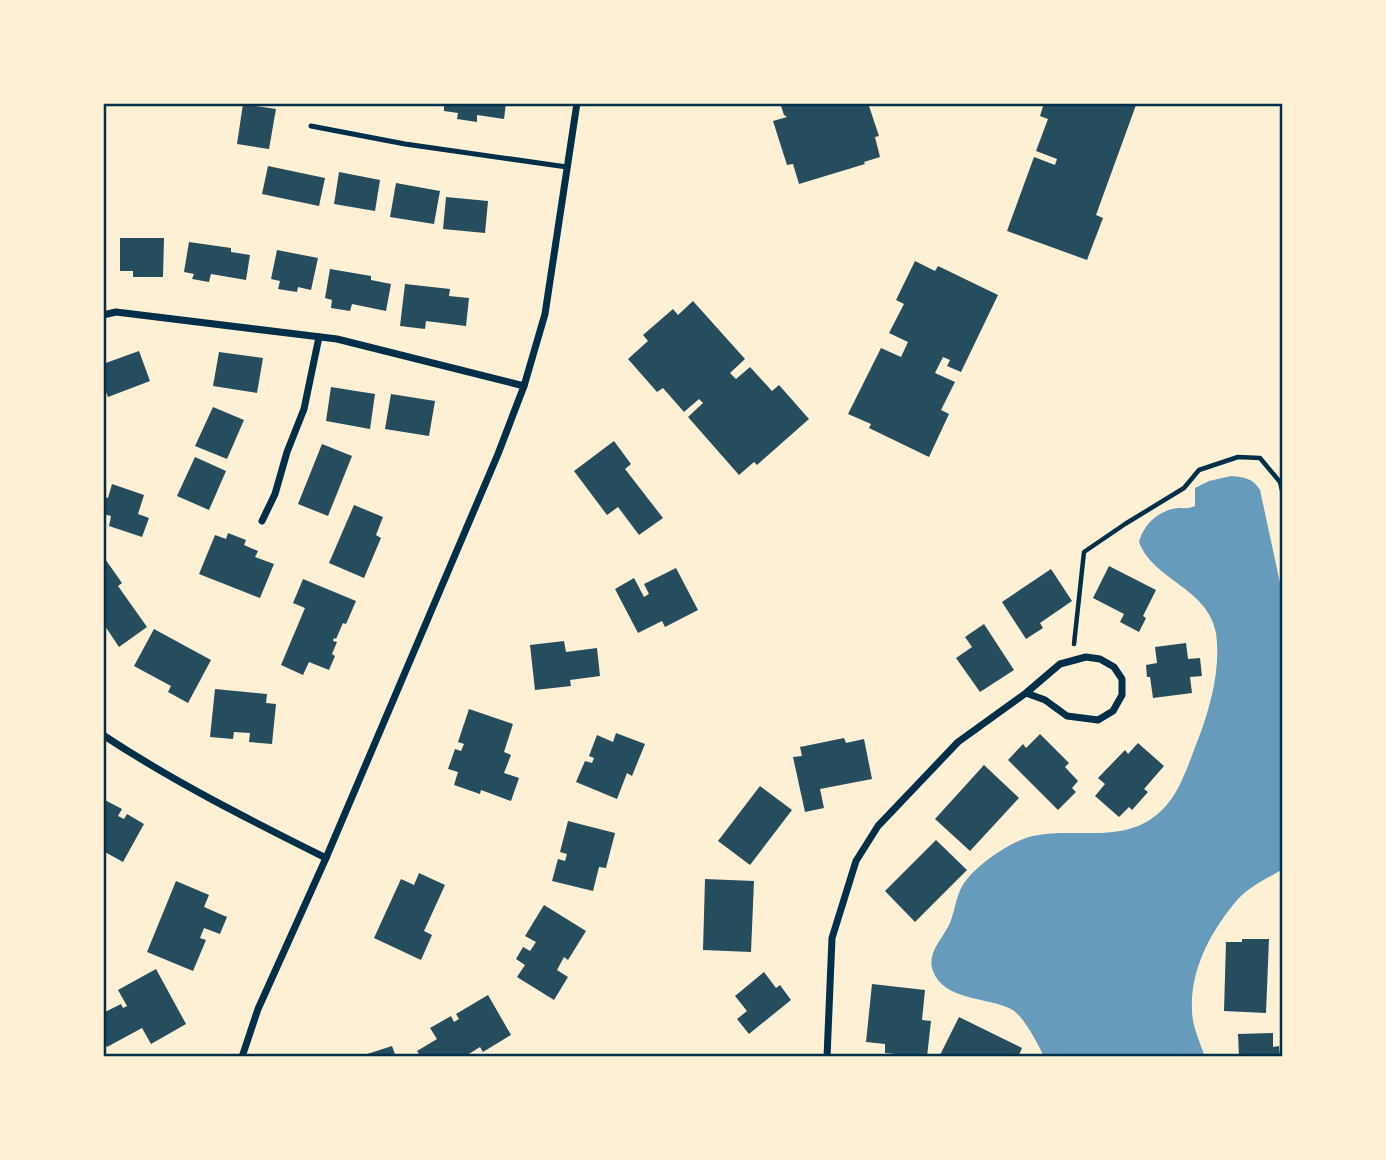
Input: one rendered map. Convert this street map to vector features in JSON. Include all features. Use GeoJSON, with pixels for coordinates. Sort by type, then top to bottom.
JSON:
{"type":"FeatureCollection","features":[{"type":"Feature","properties":{"kind":"street"},"geometry":{"type":"LineString","coordinates":[[242,1057],[258,1009],[326,858],[498,454],[524,386],[545,314],[577,103]]}},
{"type":"Feature","properties":{"kind":"street"},"geometry":{"type":"LineString","coordinates":[[103,315],[116,312],[337,339],[524,386]]}},
{"type":"Feature","properties":{"kind":"street"},"geometry":{"type":"LineString","coordinates":[[262,521],[275,494],[287,452],[304,409],[320,337]]}},
{"type":"Feature","properties":{"kind":"street"},"geometry":{"type":"LineString","coordinates":[[827,1057],[832,938],[856,861],[878,826],[958,742],[1026,693],[1060,664],[1086,657],[1100,659],[1114,667],[1122,679],[1122,695],[1113,711],[1098,720],[1067,716],[1045,699],[1026,693]]}},
{"type":"Feature","properties":{"kind":"street"},"geometry":{"type":"LineString","coordinates":[[103,735],[211,800],[326,858]]}},
{"type":"Feature","properties":{"kind":"lane"},"geometry":{"type":"LineString","coordinates":[[311,126],[405,144],[567,167]]}},
{"type":"Feature","properties":{"kind":"path"},"geometry":{"type":"LineString","coordinates":[[1072,659],[1084,552],[1184,488],[1199,470],[1238,457],[1260,458],[1280,482],[1283,495]]}},
{"type":"Feature","properties":{"kind":"water"},"geometry":{"type":"Polygon","coordinates":[[[1231,476],[1248,479],[1260,490],[1283,597],[1283,869],[1238,899],[1204,950],[1192,995],[1192,1016],[1205,1057],[1044,1057],[1030,1031],[1011,1009],[956,993],[939,981],[931,965],[933,952],[950,923],[963,884],[973,872],[997,853],[1015,842],[1033,836],[1101,833],[1134,827],[1150,820],[1170,801],[1199,737],[1211,699],[1217,659],[1216,633],[1203,605],[1156,566],[1139,542],[1145,529],[1159,515],[1171,509],[1195,506],[1195,488],[1209,481],[1231,476]]]}},
{"type":"Feature","properties":{"kind":"building"},"geometry":{"type":"Polygon","coordinates":[[[444,103],[506,103],[504,119],[477,115],[477,122],[457,119],[458,113],[444,111],[444,103]]]}},
{"type":"Feature","properties":{"kind":"building"},"geometry":{"type":"Polygon","coordinates":[[[780,103],[868,103],[879,136],[875,137],[880,157],[799,184],[793,164],[787,165],[773,121],[787,117],[780,103]]]}},
{"type":"Feature","properties":{"kind":"building"},"geometry":{"type":"Polygon","coordinates":[[[1044,103],[1136,105],[1096,215],[1103,218],[1087,260],[1007,231],[1034,157],[1055,165],[1057,159],[1036,151],[1048,119],[1040,116],[1044,103]]]}},
{"type":"Feature","properties":{"kind":"building"},"geometry":{"type":"Polygon","coordinates":[[[243,104],[276,109],[269,149],[237,144],[243,104]]]}},
{"type":"Feature","properties":{"kind":"building"},"geometry":{"type":"Polygon","coordinates":[[[268,166],[325,178],[319,206],[262,194],[268,166]]]}},
{"type":"Feature","properties":{"kind":"building"},"geometry":{"type":"Polygon","coordinates":[[[339,172],[380,180],[375,211],[334,204],[339,172]]]}},
{"type":"Feature","properties":{"kind":"building"},"geometry":{"type":"Polygon","coordinates":[[[396,183],[440,191],[434,224],[390,217],[396,183]]]}},
{"type":"Feature","properties":{"kind":"building"},"geometry":{"type":"Polygon","coordinates":[[[446,197],[488,201],[485,233],[443,229],[446,197]]]}},
{"type":"Feature","properties":{"kind":"building"},"geometry":{"type":"Polygon","coordinates":[[[120,238],[164,238],[163,277],[133,277],[133,271],[120,271],[120,238]]]}},
{"type":"Feature","properties":{"kind":"building"},"geometry":{"type":"Polygon","coordinates":[[[189,242],[231,248],[231,252],[250,255],[246,280],[211,274],[209,282],[192,279],[194,274],[184,272],[189,242]]]}},
{"type":"Feature","properties":{"kind":"building"},"geometry":{"type":"Polygon","coordinates":[[[277,250],[318,258],[311,290],[298,287],[297,292],[278,289],[280,281],[271,279],[277,250]]]}},
{"type":"Feature","properties":{"kind":"building"},"geometry":{"type":"Polygon","coordinates":[[[915,261],[935,271],[938,266],[998,295],[961,372],[947,366],[950,360],[943,357],[935,373],[955,382],[941,410],[949,414],[929,457],[869,428],[871,424],[848,414],[881,348],[901,357],[908,342],[889,333],[904,304],[896,300],[915,261]]]}},
{"type":"Feature","properties":{"kind":"building"},"geometry":{"type":"Polygon","coordinates":[[[330,269],[371,276],[371,280],[391,284],[386,311],[352,304],[350,311],[331,308],[332,300],[325,298],[330,269]]]}},
{"type":"Feature","properties":{"kind":"building"},"geometry":{"type":"Polygon","coordinates":[[[405,284],[450,289],[449,296],[469,298],[466,326],[426,321],[425,329],[400,326],[405,284]]]}},
{"type":"Feature","properties":{"kind":"building"},"geometry":{"type":"Polygon","coordinates":[[[693,301],[745,359],[730,373],[736,379],[750,367],[772,391],[779,385],[809,419],[757,465],[754,462],[739,475],[688,417],[703,403],[699,399],[684,412],[663,388],[657,392],[628,359],[648,341],[643,335],[673,309],[678,315],[693,301]]]}},
{"type":"Feature","properties":{"kind":"building"},"geometry":{"type":"Polygon","coordinates":[[[139,351],[150,381],[108,397],[103,384],[103,364],[139,351]]]}},
{"type":"Feature","properties":{"kind":"building"},"geometry":{"type":"Polygon","coordinates":[[[219,352],[263,358],[257,393],[213,386],[219,352]]]}},
{"type":"Feature","properties":{"kind":"building"},"geometry":{"type":"Polygon","coordinates":[[[331,387],[375,394],[370,429],[326,421],[331,387]]]}},
{"type":"Feature","properties":{"kind":"building"},"geometry":{"type":"Polygon","coordinates":[[[391,394],[435,401],[429,436],[385,429],[391,394]]]}},
{"type":"Feature","properties":{"kind":"building"},"geometry":{"type":"Polygon","coordinates":[[[213,407],[244,420],[227,459],[195,446],[213,407]]]}},
{"type":"Feature","properties":{"kind":"building"},"geometry":{"type":"Polygon","coordinates":[[[614,441],[631,464],[625,469],[663,518],[639,535],[618,507],[607,515],[574,471],[614,441]]]}},
{"type":"Feature","properties":{"kind":"building"},"geometry":{"type":"Polygon","coordinates":[[[322,444],[352,456],[328,516],[298,504],[322,444]]]}},
{"type":"Feature","properties":{"kind":"building"},"geometry":{"type":"Polygon","coordinates":[[[195,457],[226,471],[209,510],[177,496],[195,457]]]}},
{"type":"Feature","properties":{"kind":"building"},"geometry":{"type":"Polygon","coordinates":[[[112,484],[144,495],[138,514],[149,518],[142,537],[109,526],[111,516],[103,514],[103,496],[108,498],[112,484]]]}},
{"type":"Feature","properties":{"kind":"building"},"geometry":{"type":"Polygon","coordinates":[[[354,505],[383,517],[376,535],[381,538],[364,578],[329,563],[354,505]]]}},
{"type":"Feature","properties":{"kind":"building"},"geometry":{"type":"Polygon","coordinates":[[[228,533],[246,540],[244,545],[258,551],[255,557],[274,564],[260,598],[199,574],[215,535],[226,539],[228,533]]]}},
{"type":"Feature","properties":{"kind":"building"},"geometry":{"type":"Polygon","coordinates":[[[103,556],[122,583],[118,586],[147,627],[119,647],[105,626],[103,627],[103,556]]]}},
{"type":"Feature","properties":{"kind":"building"},"geometry":{"type":"Polygon","coordinates":[[[1109,566],[1156,590],[1143,616],[1146,618],[1139,632],[1120,622],[1124,614],[1093,598],[1109,566]]]}},
{"type":"Feature","properties":{"kind":"building"},"geometry":{"type":"Polygon","coordinates":[[[676,568],[698,610],[665,627],[662,621],[638,633],[615,589],[634,578],[644,597],[649,594],[644,584],[676,568]]]}},
{"type":"Feature","properties":{"kind":"building"},"geometry":{"type":"Polygon","coordinates":[[[1051,569],[1072,601],[1040,623],[1043,628],[1026,639],[1002,602],[1051,569]]]}},
{"type":"Feature","properties":{"kind":"building"},"geometry":{"type":"Polygon","coordinates":[[[303,579],[356,601],[346,624],[343,623],[336,639],[334,638],[333,641],[337,642],[332,654],[335,656],[329,670],[309,662],[303,675],[281,665],[305,608],[293,603],[303,579]]]}},
{"type":"Feature","properties":{"kind":"building"},"geometry":{"type":"Polygon","coordinates":[[[984,624],[1014,670],[980,692],[956,658],[972,647],[965,637],[984,624]]]}},
{"type":"Feature","properties":{"kind":"building"},"geometry":{"type":"Polygon","coordinates":[[[154,629],[211,660],[188,703],[168,692],[171,686],[134,666],[154,629]]]}},
{"type":"Feature","properties":{"kind":"building"},"geometry":{"type":"Polygon","coordinates":[[[564,641],[566,652],[597,648],[600,676],[570,680],[571,686],[535,690],[530,645],[564,641]]]}},
{"type":"Feature","properties":{"kind":"building"},"geometry":{"type":"Polygon","coordinates":[[[1186,643],[1188,659],[1200,658],[1202,676],[1190,677],[1192,693],[1153,698],[1146,665],[1157,663],[1155,647],[1186,643]]]}},
{"type":"Feature","properties":{"kind":"building"},"geometry":{"type":"Polygon","coordinates":[[[215,689],[267,694],[266,703],[276,704],[272,744],[249,742],[250,733],[234,732],[233,739],[210,737],[215,689]]]}},
{"type":"Feature","properties":{"kind":"building"},"geometry":{"type":"Polygon","coordinates":[[[469,709],[513,724],[504,752],[511,755],[504,773],[519,778],[511,801],[481,790],[480,794],[454,785],[458,772],[448,769],[455,749],[461,751],[464,744],[458,742],[469,709]]]}},
{"type":"Feature","properties":{"kind":"building"},"geometry":{"type":"Polygon","coordinates":[[[616,733],[645,744],[632,776],[627,773],[617,799],[576,782],[585,761],[592,763],[594,758],[589,756],[597,735],[613,742],[616,733]]]}},
{"type":"Feature","properties":{"kind":"building"},"geometry":{"type":"Polygon","coordinates":[[[1040,734],[1069,763],[1065,767],[1078,781],[1072,788],[1076,792],[1058,810],[1008,760],[1023,744],[1026,748],[1040,734]]]}},
{"type":"Feature","properties":{"kind":"building"},"geometry":{"type":"Polygon","coordinates":[[[844,738],[846,743],[864,739],[872,779],[820,789],[824,808],[805,812],[793,757],[802,756],[800,747],[844,738]]]}},
{"type":"Feature","properties":{"kind":"building"},"geometry":{"type":"Polygon","coordinates":[[[1138,743],[1164,766],[1144,789],[1148,792],[1132,810],[1129,807],[1119,817],[1095,796],[1105,784],[1098,778],[1125,750],[1128,754],[1138,743]]]}},
{"type":"Feature","properties":{"kind":"building"},"geometry":{"type":"Polygon","coordinates":[[[984,765],[1019,798],[970,851],[935,819],[984,765]]]}},
{"type":"Feature","properties":{"kind":"building"},"geometry":{"type":"Polygon","coordinates":[[[760,786],[792,810],[750,865],[718,841],[760,786]]]}},
{"type":"Feature","properties":{"kind":"building"},"geometry":{"type":"Polygon","coordinates":[[[103,799],[122,809],[118,816],[124,819],[127,814],[144,824],[123,862],[103,851],[103,799]]]}},
{"type":"Feature","properties":{"kind":"building"},"geometry":{"type":"Polygon","coordinates":[[[568,821],[615,833],[606,868],[599,867],[593,891],[552,881],[558,859],[565,861],[567,854],[560,852],[568,821]]]}},
{"type":"Feature","properties":{"kind":"building"},"geometry":{"type":"Polygon","coordinates":[[[936,840],[967,870],[915,922],[885,891],[936,840]]]}},
{"type":"Feature","properties":{"kind":"building"},"geometry":{"type":"Polygon","coordinates":[[[419,873],[445,885],[424,931],[432,935],[421,960],[374,938],[401,879],[414,885],[419,873]]]}},
{"type":"Feature","properties":{"kind":"building"},"geometry":{"type":"Polygon","coordinates":[[[705,879],[754,881],[751,952],[703,950],[705,879]]]}},
{"type":"Feature","properties":{"kind":"building"},"geometry":{"type":"Polygon","coordinates":[[[176,881],[209,895],[204,907],[227,917],[220,934],[204,928],[200,938],[206,940],[193,971],[147,952],[176,881]]]}},
{"type":"Feature","properties":{"kind":"building"},"geometry":{"type":"Polygon","coordinates":[[[544,905],[586,931],[568,960],[564,957],[557,970],[568,977],[554,1000],[517,977],[525,965],[516,959],[523,947],[530,951],[536,942],[525,936],[544,905]]]}},
{"type":"Feature","properties":{"kind":"building"},"geometry":{"type":"Polygon","coordinates":[[[1242,939],[1269,939],[1266,1013],[1224,1011],[1226,942],[1242,942],[1242,939]]]}},
{"type":"Feature","properties":{"kind":"building"},"geometry":{"type":"Polygon","coordinates":[[[156,969],[186,1024],[151,1044],[142,1028],[107,1047],[103,1040],[103,1013],[121,1004],[123,1008],[127,1006],[118,990],[156,969]]]}},
{"type":"Feature","properties":{"kind":"building"},"geometry":{"type":"Polygon","coordinates":[[[764,972],[776,988],[780,985],[791,1000],[749,1034],[737,1019],[747,1011],[735,996],[764,972]]]}},
{"type":"Feature","properties":{"kind":"building"},"geometry":{"type":"Polygon","coordinates":[[[872,984],[925,990],[922,1020],[931,1021],[927,1057],[885,1053],[885,1044],[866,1042],[872,984]]]}},
{"type":"Feature","properties":{"kind":"building"},"geometry":{"type":"Polygon","coordinates":[[[488,995],[511,1035],[483,1052],[480,1047],[464,1057],[421,1057],[417,1051],[437,1039],[430,1028],[451,1016],[454,1022],[459,1019],[456,1014],[488,995]]]}},
{"type":"Feature","properties":{"kind":"building"},"geometry":{"type":"Polygon","coordinates":[[[959,1017],[1022,1048],[1018,1057],[940,1055],[959,1017]]]}},
{"type":"Feature","properties":{"kind":"building"},"geometry":{"type":"Polygon","coordinates":[[[1273,1033],[1273,1047],[1279,1046],[1280,1057],[1239,1057],[1238,1034],[1273,1033]]]}},
{"type":"Feature","properties":{"kind":"building"},"geometry":{"type":"Polygon","coordinates":[[[392,1046],[396,1057],[361,1057],[361,1056],[392,1046]]]}}]}
